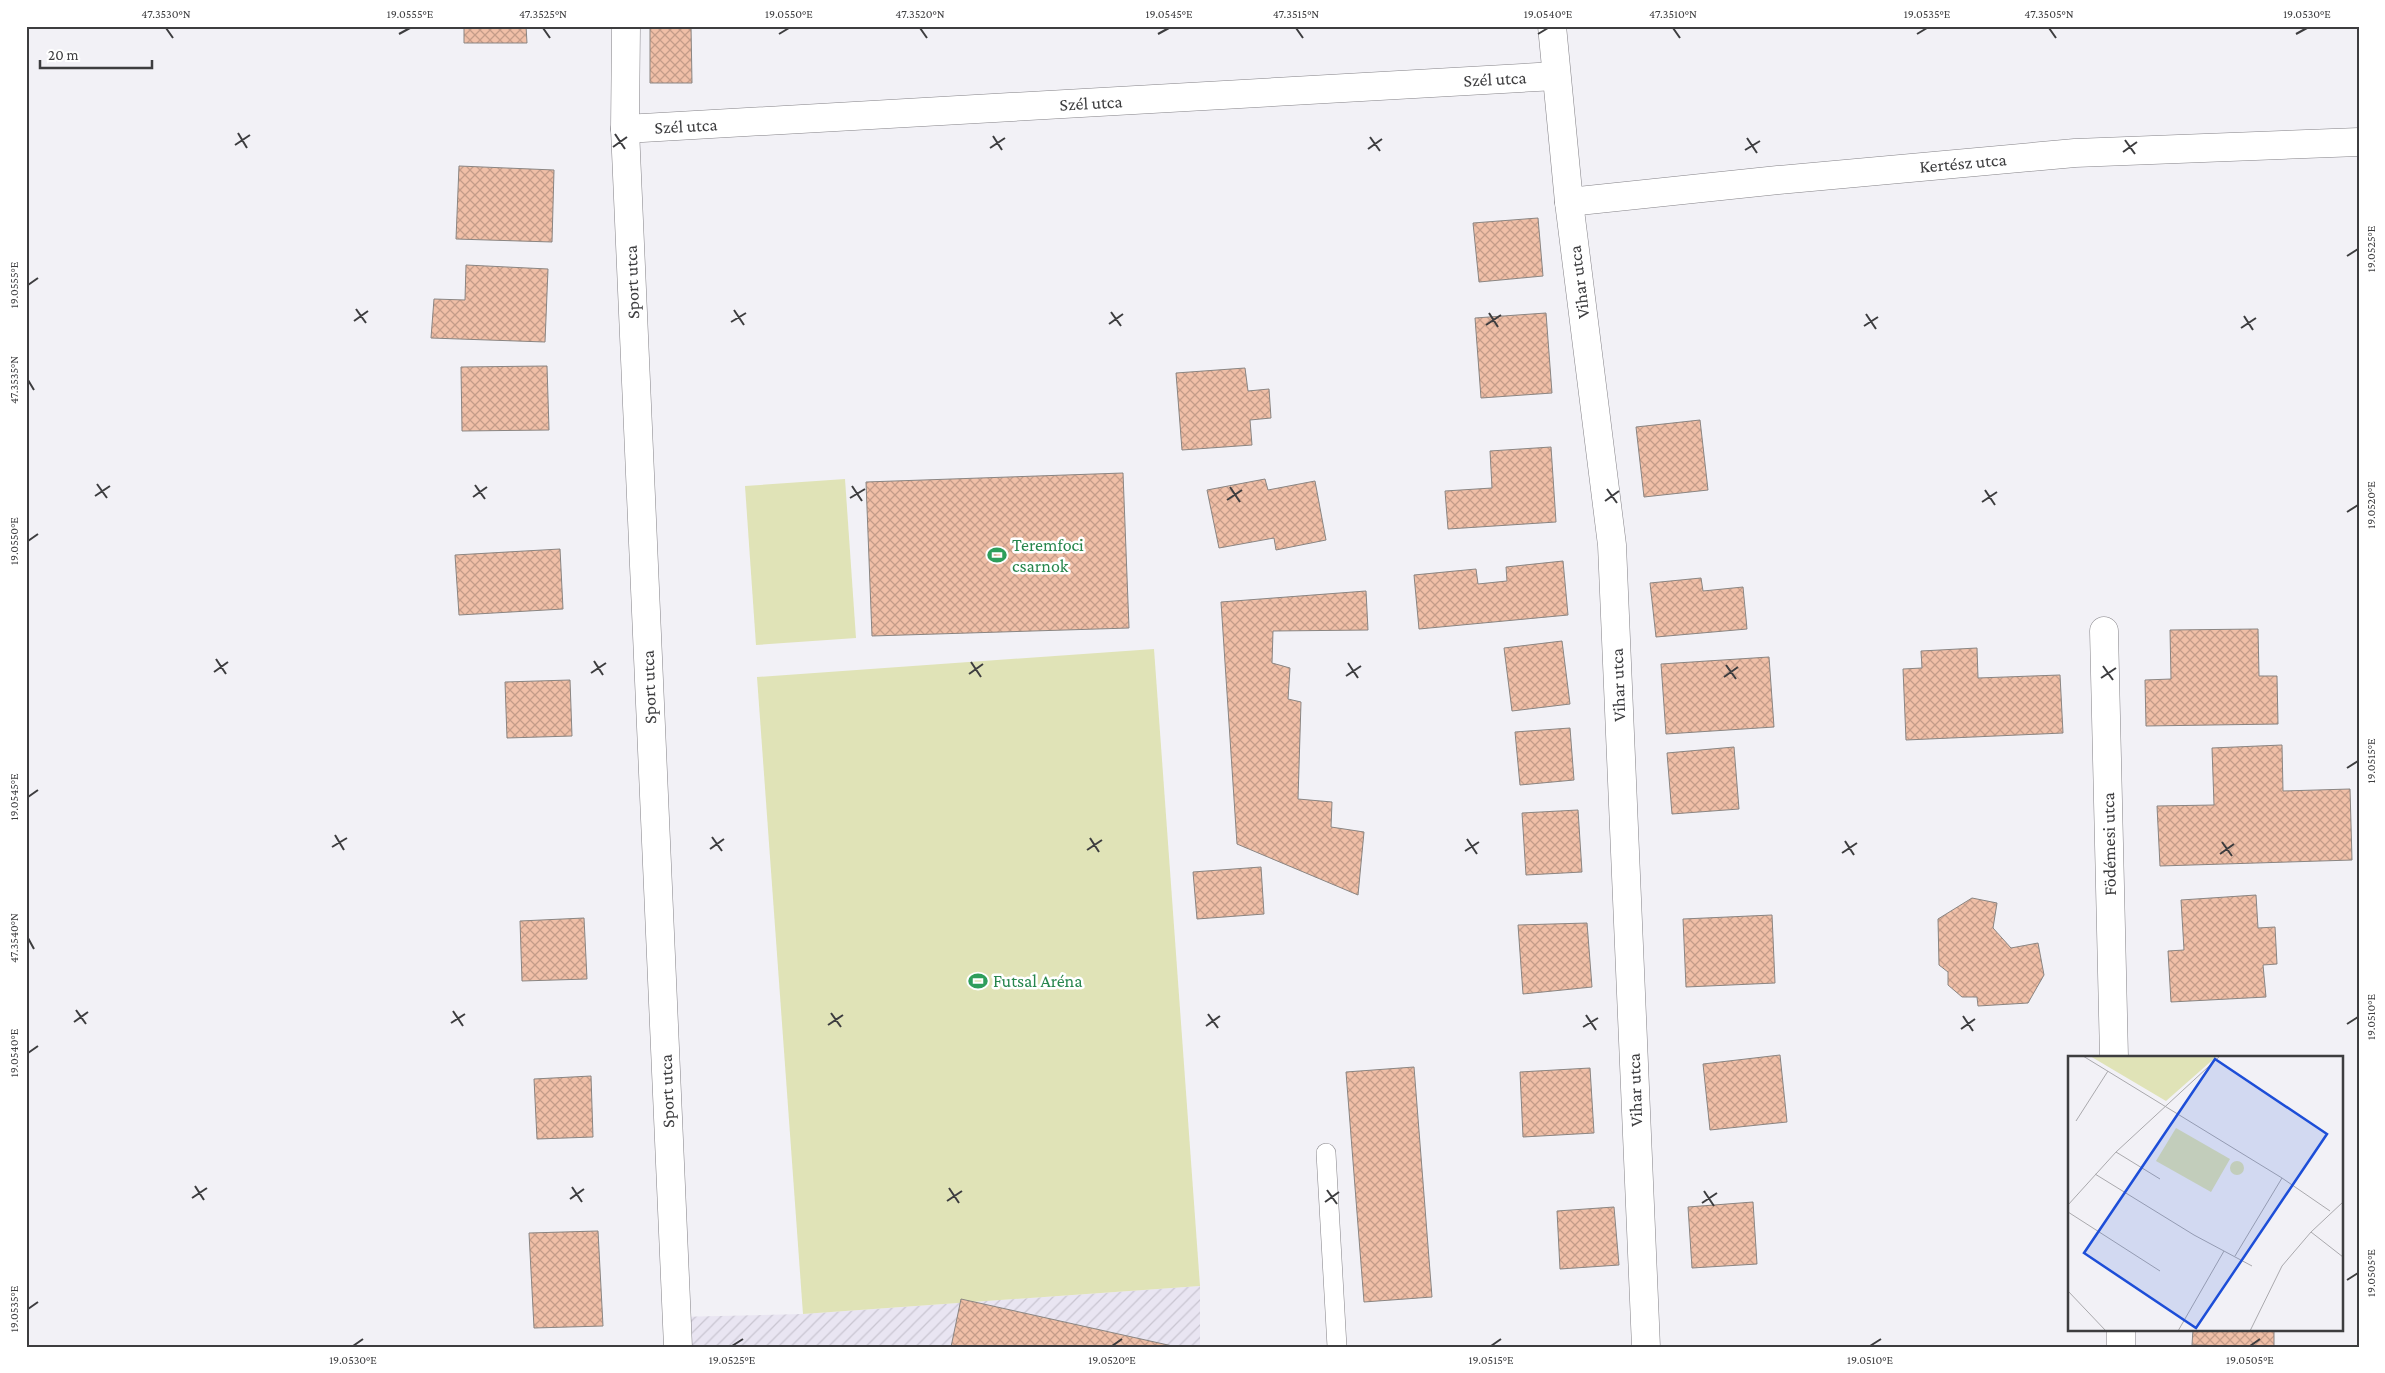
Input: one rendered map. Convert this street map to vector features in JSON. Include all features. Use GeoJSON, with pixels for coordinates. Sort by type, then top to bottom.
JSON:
{"type":"FeatureCollection","features":[{"type":"Feature","properties":{"kind":"street","name":"Sport utca"},"geometry":{"type":"LineString","coordinates":[[626,26],[625,129],[678,1347]]}},
{"type":"Feature","properties":{"kind":"street","name":"Vihar utca"},"geometry":{"type":"LineString","coordinates":[[1552,26],[1569,202],[1612,545],[1646,1347]]}},
{"type":"Feature","properties":{"kind":"street","name":"Szél utca"},"geometry":{"type":"LineString","coordinates":[[625,129],[1556,76]]}},
{"type":"Feature","properties":{"kind":"street","name":"Kertész utca"},"geometry":{"type":"LineString","coordinates":[[1569,202],[1788,179],[2075,153],[2359,142]]}},
{"type":"Feature","properties":{"kind":"street","name":"Födémesi utca"},"geometry":{"type":"LineString","coordinates":[[2104,631],[2114,1056]]}},
{"type":"Feature","properties":{"kind":"street"},"geometry":{"type":"LineString","coordinates":[[2120,1330],[2121,1347]]}},
{"type":"Feature","properties":{"kind":"lane"},"geometry":{"type":"LineString","coordinates":[[1326,1153],[1337,1347]]}},
{"type":"Feature","properties":{"kind":"shaded area"},"geometry":{"type":"Polygon","coordinates":[[[1200,1286],[1200,1347],[678,1347],[676,1317],[803,1314],[1200,1286]]]}},
{"type":"Feature","properties":{"kind":"green space"},"geometry":{"type":"Polygon","coordinates":[[[845,479],[856,638],[756,645],[745,486],[845,479]]]}},
{"type":"Feature","properties":{"kind":"green space","name":"Futsal Aréna"},"geometry":{"type":"Polygon","coordinates":[[[1154,649],[1200,1286],[803,1314],[757,677],[1154,649]]]}},
{"type":"Feature","properties":{"kind":"building"},"geometry":{"type":"Polygon","coordinates":[[[464,26],[526,26],[527,43],[464,43],[464,26]]]}},
{"type":"Feature","properties":{"kind":"building"},"geometry":{"type":"Polygon","coordinates":[[[650,26],[691,26],[692,83],[650,83],[650,26]]]}},
{"type":"Feature","properties":{"kind":"building"},"geometry":{"type":"Polygon","coordinates":[[[459,166],[554,170],[552,242],[456,239],[459,166]]]}},
{"type":"Feature","properties":{"kind":"building"},"geometry":{"type":"Polygon","coordinates":[[[1538,218],[1543,276],[1479,282],[1473,223],[1538,218]]]}},
{"type":"Feature","properties":{"kind":"building"},"geometry":{"type":"Polygon","coordinates":[[[466,265],[548,269],[545,342],[431,338],[434,299],[465,300],[466,265]]]}},
{"type":"Feature","properties":{"kind":"building"},"geometry":{"type":"Polygon","coordinates":[[[1546,313],[1552,393],[1481,398],[1475,318],[1546,313]]]}},
{"type":"Feature","properties":{"kind":"building"},"geometry":{"type":"Polygon","coordinates":[[[547,366],[549,430],[462,431],[461,367],[547,366]]]}},
{"type":"Feature","properties":{"kind":"building"},"geometry":{"type":"Polygon","coordinates":[[[1245,368],[1248,391],[1269,389],[1271,418],[1250,420],[1252,445],[1182,450],[1176,373],[1245,368]]]}},
{"type":"Feature","properties":{"kind":"building"},"geometry":{"type":"Polygon","coordinates":[[[1700,420],[1708,490],[1644,497],[1636,427],[1700,420]]]}},
{"type":"Feature","properties":{"kind":"building"},"geometry":{"type":"Polygon","coordinates":[[[1551,447],[1556,522],[1448,529],[1445,491],[1492,488],[1490,451],[1551,447]]]}},
{"type":"Feature","properties":{"kind":"building","name":"Teremfoci csarnok"},"geometry":{"type":"Polygon","coordinates":[[[1123,473],[1129,628],[872,636],[866,482],[1123,473]]]}},
{"type":"Feature","properties":{"kind":"building"},"geometry":{"type":"Polygon","coordinates":[[[1265,479],[1268,490],[1315,481],[1326,540],[1276,550],[1274,538],[1219,548],[1207,490],[1265,479]]]}},
{"type":"Feature","properties":{"kind":"building"},"geometry":{"type":"Polygon","coordinates":[[[560,549],[563,609],[459,615],[455,555],[560,549]]]}},
{"type":"Feature","properties":{"kind":"building"},"geometry":{"type":"Polygon","coordinates":[[[1563,561],[1568,615],[1419,629],[1414,575],[1476,569],[1478,584],[1507,581],[1506,567],[1563,561]]]}},
{"type":"Feature","properties":{"kind":"building"},"geometry":{"type":"Polygon","coordinates":[[[1701,578],[1703,591],[1743,587],[1747,629],[1656,637],[1650,583],[1701,578]]]}},
{"type":"Feature","properties":{"kind":"building"},"geometry":{"type":"Polygon","coordinates":[[[1366,591],[1368,630],[1273,631],[1272,663],[1290,668],[1288,699],[1301,702],[1298,799],[1332,802],[1331,827],[1364,832],[1358,895],[1237,844],[1221,602],[1366,591]]]}},
{"type":"Feature","properties":{"kind":"building"},"geometry":{"type":"Polygon","coordinates":[[[2258,629],[2259,676],[2277,676],[2278,724],[2146,726],[2145,680],[2171,679],[2170,630],[2258,629]]]}},
{"type":"Feature","properties":{"kind":"building"},"geometry":{"type":"Polygon","coordinates":[[[1562,641],[1570,704],[1512,711],[1504,648],[1562,641]]]}},
{"type":"Feature","properties":{"kind":"building"},"geometry":{"type":"Polygon","coordinates":[[[1977,648],[1978,678],[2060,675],[2063,733],[1906,740],[1903,669],[1922,668],[1921,651],[1977,648]]]}},
{"type":"Feature","properties":{"kind":"building"},"geometry":{"type":"Polygon","coordinates":[[[1769,657],[1774,727],[1666,734],[1661,664],[1769,657]]]}},
{"type":"Feature","properties":{"kind":"building"},"geometry":{"type":"Polygon","coordinates":[[[570,680],[572,736],[507,738],[505,682],[570,680]]]}},
{"type":"Feature","properties":{"kind":"building"},"geometry":{"type":"Polygon","coordinates":[[[1570,728],[1574,780],[1520,785],[1515,732],[1570,728]]]}},
{"type":"Feature","properties":{"kind":"building"},"geometry":{"type":"Polygon","coordinates":[[[2282,745],[2283,791],[2350,789],[2352,860],[2160,866],[2157,806],[2214,805],[2212,748],[2282,745]]]}},
{"type":"Feature","properties":{"kind":"building"},"geometry":{"type":"Polygon","coordinates":[[[1734,747],[1739,809],[1672,814],[1667,753],[1734,747]]]}},
{"type":"Feature","properties":{"kind":"building"},"geometry":{"type":"Polygon","coordinates":[[[1578,810],[1582,872],[1526,875],[1522,813],[1578,810]]]}},
{"type":"Feature","properties":{"kind":"building"},"geometry":{"type":"Polygon","coordinates":[[[1261,867],[1264,914],[1197,919],[1193,872],[1261,867]]]}},
{"type":"Feature","properties":{"kind":"building"},"geometry":{"type":"Polygon","coordinates":[[[2256,895],[2258,928],[2275,927],[2277,964],[2263,965],[2266,997],[2171,1002],[2168,951],[2184,950],[2181,900],[2256,895]]]}},
{"type":"Feature","properties":{"kind":"building"},"geometry":{"type":"Polygon","coordinates":[[[1972,898],[1997,903],[1993,928],[2011,948],[2038,943],[2044,975],[2028,1003],[1978,1006],[1977,997],[1962,997],[1948,985],[1948,972],[1939,965],[1938,919],[1972,898]]]}},
{"type":"Feature","properties":{"kind":"building"},"geometry":{"type":"Polygon","coordinates":[[[1772,915],[1775,983],[1686,987],[1683,919],[1772,915]]]}},
{"type":"Feature","properties":{"kind":"building"},"geometry":{"type":"Polygon","coordinates":[[[584,918],[587,979],[522,981],[520,921],[584,918]]]}},
{"type":"Feature","properties":{"kind":"building"},"geometry":{"type":"Polygon","coordinates":[[[1587,923],[1592,987],[1523,994],[1518,925],[1587,923]]]}},
{"type":"Feature","properties":{"kind":"building"},"geometry":{"type":"Polygon","coordinates":[[[1780,1055],[1787,1122],[1710,1130],[1703,1064],[1780,1055]]]}},
{"type":"Feature","properties":{"kind":"building"},"geometry":{"type":"Polygon","coordinates":[[[1414,1067],[1432,1297],[1364,1302],[1346,1072],[1414,1067]]]}},
{"type":"Feature","properties":{"kind":"building"},"geometry":{"type":"Polygon","coordinates":[[[1590,1068],[1594,1133],[1523,1137],[1520,1072],[1590,1068]]]}},
{"type":"Feature","properties":{"kind":"building"},"geometry":{"type":"Polygon","coordinates":[[[591,1076],[593,1137],[537,1139],[534,1079],[591,1076]]]}},
{"type":"Feature","properties":{"kind":"building"},"geometry":{"type":"Polygon","coordinates":[[[1753,1202],[1757,1264],[1692,1268],[1688,1207],[1753,1202]]]}},
{"type":"Feature","properties":{"kind":"building"},"geometry":{"type":"Polygon","coordinates":[[[1614,1207],[1619,1265],[1560,1269],[1557,1211],[1614,1207]]]}},
{"type":"Feature","properties":{"kind":"building"},"geometry":{"type":"Polygon","coordinates":[[[598,1231],[603,1326],[534,1328],[529,1233],[598,1231]]]}},
{"type":"Feature","properties":{"kind":"building"},"geometry":{"type":"Polygon","coordinates":[[[961,1299],[1177,1347],[951,1347],[961,1299]]]}},
{"type":"Feature","properties":{"kind":"building"},"geometry":{"type":"Polygon","coordinates":[[[2193,1330],[2274,1330],[2274,1347],[2192,1345],[2193,1330]]]}},
{"type":"Feature","properties":{"kind":"place","name":"Teremfoci csarnok"},"geometry":{"type":"Point","coordinates":[997,555]}},
{"type":"Feature","properties":{"kind":"place","name":"Futsal Aréna"},"geometry":{"type":"Point","coordinates":[978,981]}}]}
